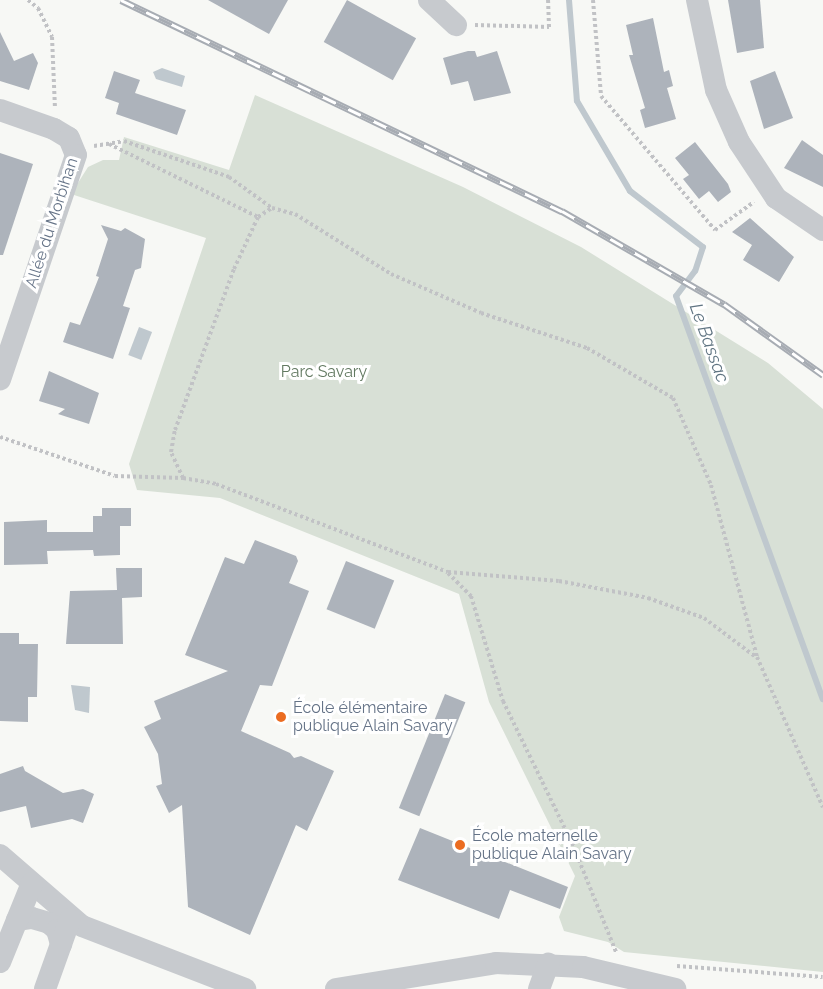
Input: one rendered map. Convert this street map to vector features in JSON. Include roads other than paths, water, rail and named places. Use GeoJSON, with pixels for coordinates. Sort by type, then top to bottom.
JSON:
{"type":"FeatureCollection","features":[{"type":"Feature","properties":{"kind":"street"},"geometry":{"type":"LineString","coordinates":[[429,0],[456,25]]}},
{"type":"Feature","properties":{"kind":"street"},"geometry":{"type":"LineString","coordinates":[[697,0],[716,90],[739,142],[769,190],[794,212],[823,230]]}},
{"type":"Feature","properties":{"kind":"street","name":"Allée du Morbihan"},"geometry":{"type":"LineString","coordinates":[[0,110],[54,129],[69,138],[75,150],[0,380]]}},
{"type":"Feature","properties":{"kind":"street"},"geometry":{"type":"LineString","coordinates":[[794,212],[823,216]]}},
{"type":"Feature","properties":{"kind":"street"},"geometry":{"type":"LineString","coordinates":[[0,855],[70,919],[245,989]]}},
{"type":"Feature","properties":{"kind":"street"},"geometry":{"type":"LineString","coordinates":[[0,962],[32,883]]}},
{"type":"Feature","properties":{"kind":"street"},"geometry":{"type":"LineString","coordinates":[[17,920],[32,918],[49,923],[59,934],[61,944]]}},
{"type":"Feature","properties":{"kind":"street"},"geometry":{"type":"LineString","coordinates":[[45,989],[70,919]]}},
{"type":"Feature","properties":{"kind":"street"},"geometry":{"type":"LineString","coordinates":[[538,989],[548,964]]}},
{"type":"Feature","properties":{"kind":"street"},"geometry":{"type":"LineString","coordinates":[[336,989],[476,965],[548,964],[615,974],[675,989]]}},
{"type":"Feature","properties":{"kind":"waterway","name":"Le Bassac"},"geometry":{"type":"LineString","coordinates":[[569,0],[577,101],[630,191],[703,247],[695,271],[676,296],[823,699]]}},
{"type":"Feature","properties":{"kind":"railway"},"geometry":{"type":"LineString","coordinates":[[121,0],[562,211],[724,304],[823,375]]}},
{"type":"Feature","properties":{"kind":"place","name":"École élémentaire publique Alain Savary"},"geometry":{"type":"Point","coordinates":[281,717]}},
{"type":"Feature","properties":{"kind":"place","name":"École maternelle publique Alain Savary"},"geometry":{"type":"Point","coordinates":[460,845]}},
{"type":"Feature","properties":{"kind":"park label","name":"Parc Savary"},"geometry":{"type":"Point","coordinates":[324,372]}}]}
